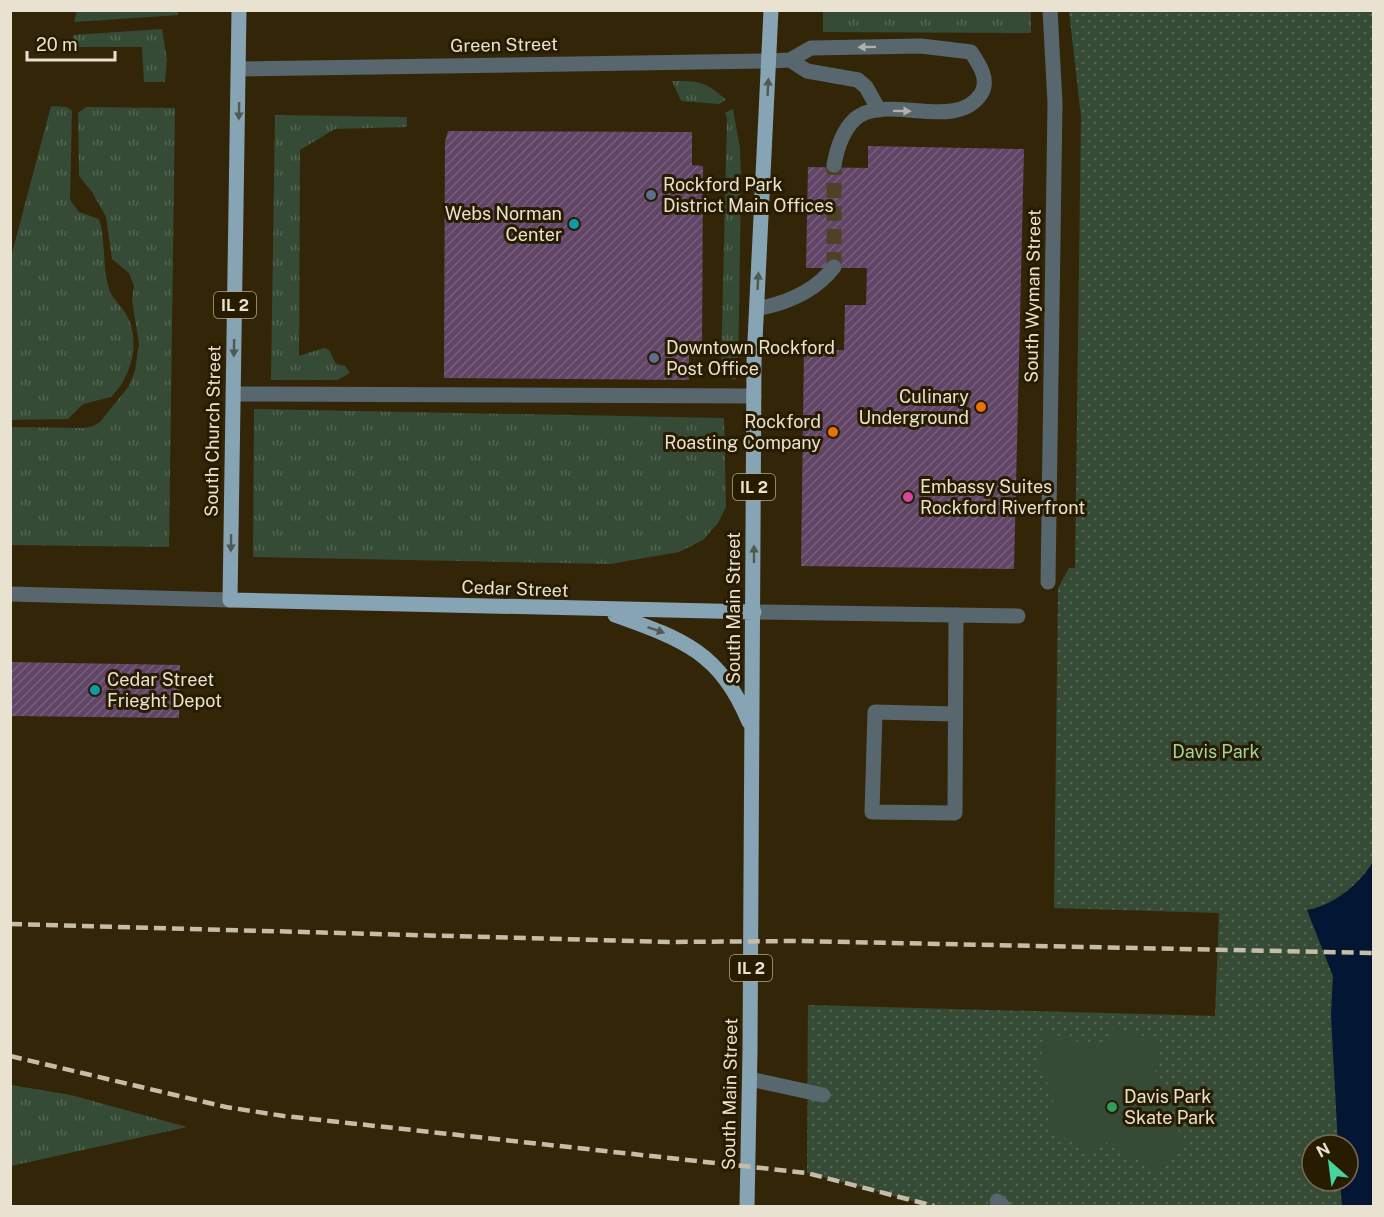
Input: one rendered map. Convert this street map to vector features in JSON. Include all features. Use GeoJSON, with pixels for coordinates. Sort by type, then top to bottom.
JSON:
{"type":"FeatureCollection","features":[{"type":"Feature","properties":{"kind":"main road","name":"South Church Street"},"geometry":{"type":"LineString","coordinates":[[230,600],[240,69],[239,10]]}},
{"type":"Feature","properties":{"kind":"main road","name":"South Main Street"},"geometry":{"type":"LineString","coordinates":[[747,1206],[750,1079],[754,396],[771,10]]}},
{"type":"Feature","properties":{"kind":"main road","name":"Cedar Street"},"geometry":{"type":"LineString","coordinates":[[230,600],[754,612]]}},
{"type":"Feature","properties":{"kind":"main road","name":"IL 2"},"geometry":{"type":"LineString","coordinates":[[601,610],[672,635],[701,656],[725,676],[738,696],[752,729]]}},
{"type":"Feature","properties":{"kind":"street","name":"South Wyman Street"},"geometry":{"type":"LineString","coordinates":[[1048,582],[1056,103],[1050,10]]}},
{"type":"Feature","properties":{"kind":"street"},"geometry":{"type":"LineString","coordinates":[[834,165],[837,148],[845,131],[856,118],[879,110],[957,110],[974,105],[984,89],[983,69],[971,52],[921,46],[810,48],[790,60],[807,71],[858,80],[866,87],[879,110]]}},
{"type":"Feature","properties":{"kind":"street","name":"Green Street"},"geometry":{"type":"LineString","coordinates":[[240,69],[790,60]]}},
{"type":"Feature","properties":{"kind":"street"},"geometry":{"type":"LineString","coordinates":[[757,309],[777,305],[803,294],[824,280],[834,267]]}},
{"type":"Feature","properties":{"kind":"street"},"geometry":{"type":"LineString","coordinates":[[233,394],[754,396]]}},
{"type":"Feature","properties":{"kind":"street","name":"Cedar Street"},"geometry":{"type":"LineString","coordinates":[[10,594],[230,600]]}},
{"type":"Feature","properties":{"kind":"street","name":"Cedar Street"},"geometry":{"type":"LineString","coordinates":[[754,612],[1018,616]]}},
{"type":"Feature","properties":{"kind":"street"},"geometry":{"type":"LineString","coordinates":[[955,714],[875,712],[872,812],[955,813],[956,615]]}},
{"type":"Feature","properties":{"kind":"street"},"geometry":{"type":"LineString","coordinates":[[750,1079],[823,1095]]}},
{"type":"Feature","properties":{"kind":"green space"},"geometry":{"type":"Polygon","coordinates":[[[178,10],[178,15],[74,22],[77,11],[178,10]]]}},
{"type":"Feature","properties":{"kind":"green space"},"geometry":{"type":"Polygon","coordinates":[[[823,11],[1031,11],[1031,33],[823,32],[823,11]]]}},
{"type":"Feature","properties":{"kind":"green space","name":"Davis Park"},"geometry":{"type":"Polygon","coordinates":[[[1069,11],[1373,11],[1373,862],[1345,893],[1327,904],[1308,911],[1333,976],[1340,1133],[1300,1133],[1300,1193],[1342,1193],[1343,1206],[932,1206],[807,1173],[808,1005],[1215,1016],[1219,913],[1054,908],[1058,588],[1069,568],[1075,568],[1081,117],[1069,11]]]}},
{"type":"Feature","properties":{"kind":"green space"},"geometry":{"type":"Polygon","coordinates":[[[162,29],[167,60],[165,82],[144,82],[142,47],[73,47],[73,35],[162,29]]]}},
{"type":"Feature","properties":{"kind":"green space"},"geometry":{"type":"Polygon","coordinates":[[[672,81],[701,83],[726,100],[719,104],[681,101],[672,81]]]}},
{"type":"Feature","properties":{"kind":"green space"},"geometry":{"type":"Polygon","coordinates":[[[51,106],[67,107],[72,111],[70,200],[79,212],[99,219],[109,289],[129,320],[134,340],[133,351],[128,371],[118,390],[111,397],[83,404],[68,419],[11,420],[11,257],[51,106]]]}},
{"type":"Feature","properties":{"kind":"green space"},"geometry":{"type":"Polygon","coordinates":[[[86,107],[175,108],[169,547],[11,545],[11,427],[84,428],[93,426],[100,422],[129,386],[135,371],[139,344],[132,300],[134,286],[129,273],[112,259],[106,217],[92,192],[79,176],[78,113],[86,107]]]}},
{"type":"Feature","properties":{"kind":"green space"},"geometry":{"type":"Polygon","coordinates":[[[733,109],[740,149],[741,181],[738,377],[734,380],[721,370],[727,118],[725,113],[733,109]]]}},
{"type":"Feature","properties":{"kind":"green space"},"geometry":{"type":"Polygon","coordinates":[[[275,115],[407,117],[407,127],[335,129],[300,150],[299,356],[324,348],[329,350],[336,364],[345,366],[350,373],[337,380],[271,380],[275,115]]]}},
{"type":"Feature","properties":{"kind":"green space"},"geometry":{"type":"Polygon","coordinates":[[[254,409],[724,418],[726,507],[718,523],[703,540],[679,552],[610,564],[253,557],[254,409]]]}},
{"type":"Feature","properties":{"kind":"green space","name":"Davis Park Skate Park"},"geometry":{"type":"Polygon","coordinates":[[[1113,1028],[1163,1045],[1154,1068],[1161,1086],[1173,1098],[1169,1116],[1184,1140],[1157,1170],[1103,1141],[1095,1153],[1048,1129],[1054,1097],[1039,1065],[1047,1032],[1072,1041],[1106,1044],[1113,1028]]]}},
{"type":"Feature","properties":{"kind":"green space"},"geometry":{"type":"Polygon","coordinates":[[[11,1085],[71,1095],[187,1127],[11,1166],[11,1085]]]}},
{"type":"Feature","properties":{"kind":"water"},"geometry":{"type":"Polygon","coordinates":[[[1373,862],[1373,1206],[1342,1206],[1341,1193],[1360,1193],[1360,1133],[1337,1133],[1331,1015],[1333,976],[1307,910],[1327,904],[1345,893],[1373,862]]]}},
{"type":"Feature","properties":{"kind":"building","name":"Webs Norman Center"},"geometry":{"type":"Polygon","coordinates":[[[448,131],[692,132],[692,165],[703,166],[702,352],[689,352],[689,380],[444,378],[445,142],[448,131]]]}},
{"type":"Feature","properties":{"kind":"building","name":"Embassy Suites Rockford Riverfront"},"geometry":{"type":"Polygon","coordinates":[[[868,146],[1024,149],[1014,569],[801,566],[804,350],[844,350],[845,305],[866,305],[867,268],[806,268],[808,167],[868,168],[868,146]]]}},
{"type":"Feature","properties":{"kind":"building","name":"Cedar Street Frieght Depot"},"geometry":{"type":"Polygon","coordinates":[[[10,662],[180,665],[179,718],[10,716],[10,662]]]}},
{"type":"Feature","properties":{"kind":"tunnel"},"geometry":{"type":"LineString","coordinates":[[834,165],[834,267]]}},
{"type":"Feature","properties":{"kind":"railway"},"geometry":{"type":"LineString","coordinates":[[10,924],[669,942],[798,941],[1374,953]]}},
{"type":"Feature","properties":{"kind":"railway"},"geometry":{"type":"LineString","coordinates":[[10,1056],[226,1107],[284,1116],[807,1173],[934,1206]]}},
{"type":"Feature","properties":{"kind":"place","name":"Rockford Park District Main Offices"},"geometry":{"type":"Point","coordinates":[651,195]}},
{"type":"Feature","properties":{"kind":"place","name":"Webs Norman Center"},"geometry":{"type":"Point","coordinates":[574,224]}},
{"type":"Feature","properties":{"kind":"place","name":"Downtown Rockford Post Office"},"geometry":{"type":"Point","coordinates":[654,358]}},
{"type":"Feature","properties":{"kind":"place","name":"Culinary Underground"},"geometry":{"type":"Point","coordinates":[981,407]}},
{"type":"Feature","properties":{"kind":"place","name":"Rockford Roasting Company"},"geometry":{"type":"Point","coordinates":[833,432]}},
{"type":"Feature","properties":{"kind":"place","name":"Embassy Suites Rockford Riverfront"},"geometry":{"type":"Point","coordinates":[908,497]}},
{"type":"Feature","properties":{"kind":"place","name":"Cedar Street Frieght Depot"},"geometry":{"type":"Point","coordinates":[95,690]}},
{"type":"Feature","properties":{"kind":"place","name":"Davis Park Skate Park"},"geometry":{"type":"Point","coordinates":[1112,1107]}}]}
